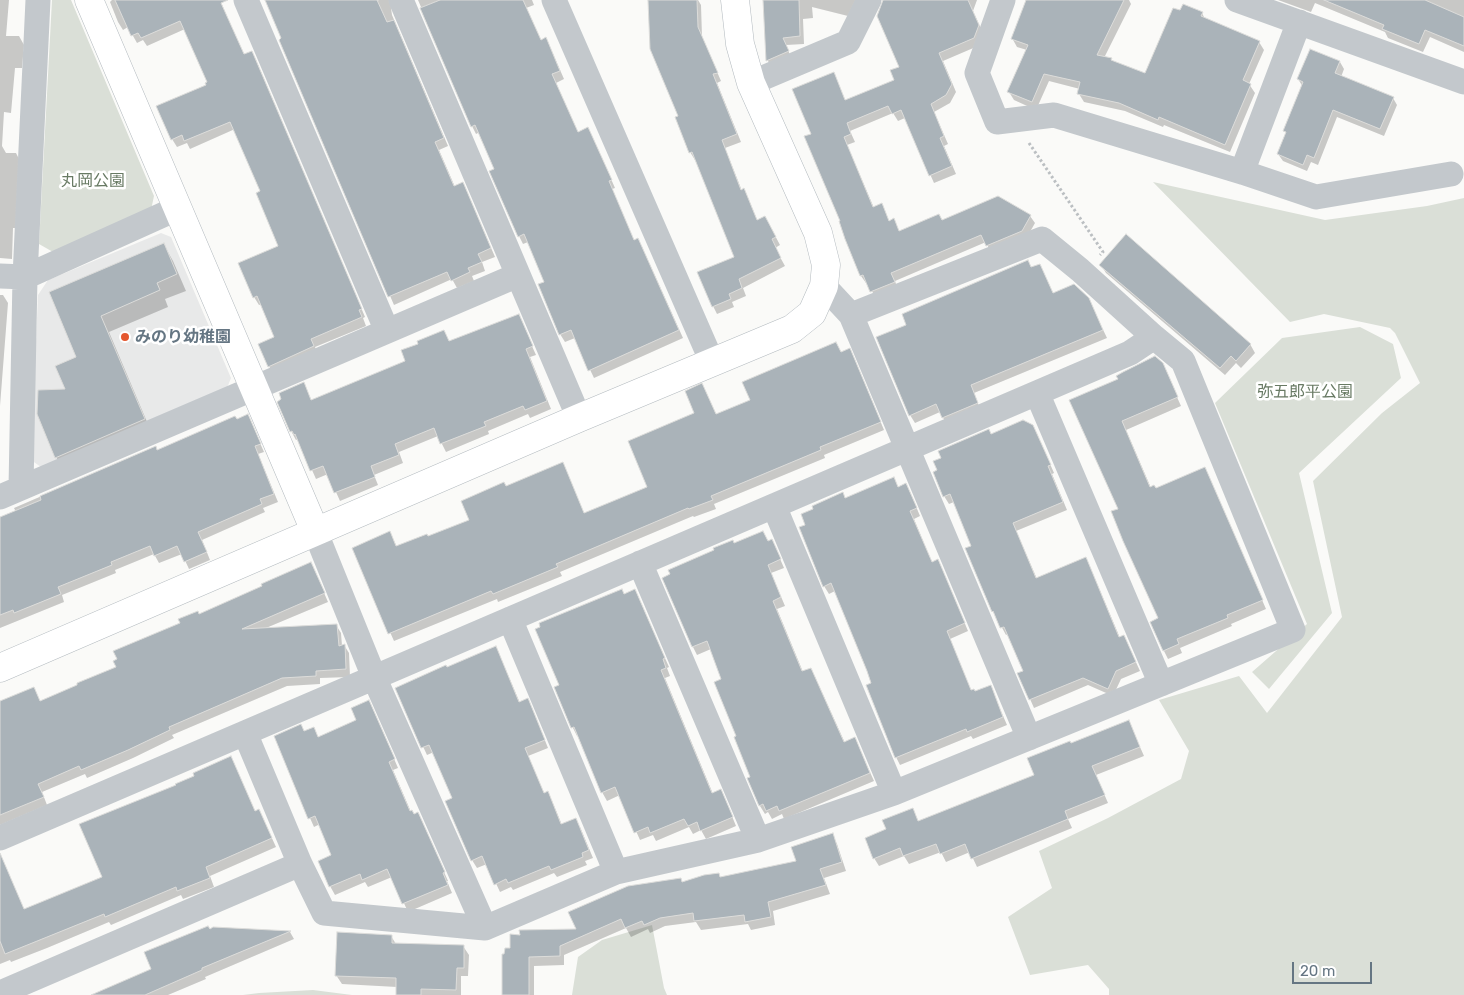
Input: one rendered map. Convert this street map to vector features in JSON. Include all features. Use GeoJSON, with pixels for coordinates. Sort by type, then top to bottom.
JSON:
{"type":"FeatureCollection","features":[{"type":"Feature","properties":{"kind":"street"},"geometry":{"type":"LineString","coordinates":[[38,0],[25,277],[11,492],[518,275]]}},
{"type":"Feature","properties":{"kind":"street"},"geometry":{"type":"LineString","coordinates":[[89,0],[255,387],[374,677],[485,928]]}},
{"type":"Feature","properties":{"kind":"street"},"geometry":{"type":"LineString","coordinates":[[246,0],[387,331]]}},
{"type":"Feature","properties":{"kind":"street"},"geometry":{"type":"LineString","coordinates":[[401,0],[579,418]]}},
{"type":"Feature","properties":{"kind":"street"},"geometry":{"type":"LineString","coordinates":[[554,0],[712,362]]}},
{"type":"Feature","properties":{"kind":"street"},"geometry":{"type":"LineString","coordinates":[[0,668],[579,418],[792,329],[812,313],[824,286],[826,264],[818,233],[751,83],[740,44],[735,0]]}},
{"type":"Feature","properties":{"kind":"street"},"geometry":{"type":"LineString","coordinates":[[751,83],[848,42],[869,0]]}},
{"type":"Feature","properties":{"kind":"street"},"geometry":{"type":"LineString","coordinates":[[1003,0],[977,73],[997,122],[1054,115],[1242,172],[1316,197],[1451,174]]}},
{"type":"Feature","properties":{"kind":"street"},"geometry":{"type":"LineString","coordinates":[[1238,0],[1464,82]]}},
{"type":"Feature","properties":{"kind":"street"},"geometry":{"type":"LineString","coordinates":[[1242,172],[1298,22]]}},
{"type":"Feature","properties":{"kind":"street"},"geometry":{"type":"LineString","coordinates":[[0,276],[25,277],[178,208]]}},
{"type":"Feature","properties":{"kind":"street"},"geometry":{"type":"LineString","coordinates":[[245,733],[300,864],[324,913],[485,928],[616,872],[758,840],[894,793],[1293,630],[1183,361],[1042,238],[851,315]]}},
{"type":"Feature","properties":{"kind":"street"},"geometry":{"type":"LineString","coordinates":[[824,286],[851,315],[1029,738]]}},
{"type":"Feature","properties":{"kind":"street"},"geometry":{"type":"LineString","coordinates":[[0,838],[1130,353],[1154,337]]}},
{"type":"Feature","properties":{"kind":"street"},"geometry":{"type":"LineString","coordinates":[[1037,392],[1161,684]]}},
{"type":"Feature","properties":{"kind":"street"},"geometry":{"type":"LineString","coordinates":[[774,506],[894,793]]}},
{"type":"Feature","properties":{"kind":"street"},"geometry":{"type":"LineString","coordinates":[[640,563],[758,840]]}},
{"type":"Feature","properties":{"kind":"street"},"geometry":{"type":"LineString","coordinates":[[510,619],[616,872]]}},
{"type":"Feature","properties":{"kind":"street"},"geometry":{"type":"LineString","coordinates":[[0,993],[300,864]]}},
{"type":"Feature","properties":{"kind":"path"},"geometry":{"type":"LineString","coordinates":[[1013,120],[1103,252],[1080,270]]}},
{"type":"Feature","properties":{"kind":"shaded area","name":"みのり幼稚園"},"geometry":{"type":"Polygon","coordinates":[[[161,233],[171,237],[231,378],[227,388],[41,467],[31,460],[38,295],[48,280],[161,233]]]}},
{"type":"Feature","properties":{"kind":"green space","name":"丸岡公園"},"geometry":{"type":"Polygon","coordinates":[[[52,0],[71,0],[154,196],[151,210],[53,252],[39,244],[52,0]]]}},
{"type":"Feature","properties":{"kind":"green space"},"geometry":{"type":"Polygon","coordinates":[[[1153,182],[1325,220],[1427,206],[1464,198],[1464,995],[1109,995],[1109,989],[1088,965],[1030,975],[1008,917],[1052,888],[1039,851],[1108,818],[1181,779],[1189,751],[1159,700],[1239,676],[1267,713],[1342,617],[1313,481],[1382,413],[1420,383],[1395,333],[1390,328],[1324,314],[1290,322],[1153,182]]]}},
{"type":"Feature","properties":{"kind":"green space","name":"弥五郎平公園"},"geometry":{"type":"Polygon","coordinates":[[[1360,327],[1393,344],[1401,378],[1299,473],[1332,613],[1269,689],[1252,672],[1307,624],[1215,403],[1282,338],[1360,327]]]}},
{"type":"Feature","properties":{"kind":"green space"},"geometry":{"type":"Polygon","coordinates":[[[652,925],[667,995],[572,995],[578,957],[602,940],[652,925]]]}},
{"type":"Feature","properties":{"kind":"green space"},"geometry":{"type":"Polygon","coordinates":[[[313,990],[352,995],[243,995],[259,993],[313,990]]]}},
{"type":"Feature","properties":{"kind":"building"},"geometry":{"type":"Polygon","coordinates":[[[115,0],[228,0],[221,3],[244,54],[252,51],[362,309],[359,310],[362,317],[311,339],[314,346],[268,367],[258,344],[274,337],[257,296],[253,298],[238,263],[278,246],[256,193],[260,191],[230,122],[184,141],[182,135],[171,140],[156,106],[206,85],[205,83],[207,82],[180,21],[141,38],[138,33],[131,36],[115,0]]]}},
{"type":"Feature","properties":{"kind":"building"},"geometry":{"type":"Polygon","coordinates":[[[265,0],[377,0],[387,22],[394,20],[444,138],[435,142],[454,186],[463,182],[491,248],[478,254],[482,262],[468,268],[470,272],[451,281],[447,272],[388,297],[279,40],[281,38],[265,0]]]}},
{"type":"Feature","properties":{"kind":"building"},"geometry":{"type":"Polygon","coordinates":[[[440,0],[523,0],[541,40],[546,37],[560,71],[552,74],[578,132],[588,127],[612,180],[609,181],[634,240],[638,238],[679,330],[588,371],[571,330],[559,335],[538,284],[544,282],[524,234],[518,237],[489,171],[494,169],[475,125],[471,127],[420,8],[440,0]]]}},
{"type":"Feature","properties":{"kind":"building"},"geometry":{"type":"Polygon","coordinates":[[[648,0],[697,0],[698,27],[718,73],[713,74],[737,134],[722,140],[741,190],[744,188],[757,220],[765,216],[776,237],[772,239],[781,258],[739,279],[742,288],[729,294],[731,299],[712,307],[697,272],[734,257],[692,152],[689,153],[675,117],[678,116],[650,49],[648,0]]]}},
{"type":"Feature","properties":{"kind":"building"},"geometry":{"type":"Polygon","coordinates":[[[763,0],[799,0],[800,36],[783,38],[789,51],[766,61],[763,0]]]}},
{"type":"Feature","properties":{"kind":"building"},"geometry":{"type":"Polygon","coordinates":[[[883,0],[968,0],[979,25],[974,38],[939,53],[952,84],[946,95],[931,104],[944,136],[940,138],[952,166],[929,176],[901,110],[892,114],[888,106],[847,123],[851,134],[844,137],[873,207],[882,203],[889,221],[894,218],[899,231],[939,214],[942,220],[998,196],[1031,215],[1022,231],[986,246],[981,235],[891,273],[895,282],[870,292],[863,275],[860,276],[840,221],[804,136],[811,134],[792,89],[834,72],[845,100],[894,80],[890,70],[899,67],[877,16],[883,0]]]}},
{"type":"Feature","properties":{"kind":"building"},"geometry":{"type":"Polygon","coordinates":[[[1026,0],[1124,0],[1097,55],[1112,58],[1111,60],[1145,73],[1173,8],[1180,10],[1183,4],[1203,12],[1201,16],[1260,41],[1243,80],[1251,84],[1225,145],[1159,117],[1158,120],[1119,103],[1077,94],[1080,82],[1044,74],[1032,102],[1007,92],[1028,45],[1011,39],[1026,0]]]}},
{"type":"Feature","properties":{"kind":"building"},"geometry":{"type":"Polygon","coordinates":[[[1324,0],[1425,0],[1464,17],[1464,46],[1425,30],[1419,44],[1382,29],[1384,25],[1324,0]]]}},
{"type":"Feature","properties":{"kind":"building"},"geometry":{"type":"Polygon","coordinates":[[[1310,49],[1340,61],[1335,73],[1394,97],[1380,129],[1333,110],[1314,158],[1307,155],[1303,165],[1277,154],[1286,132],[1283,131],[1303,82],[1297,79],[1310,49]]]}},
{"type":"Feature","properties":{"kind":"building"},"geometry":{"type":"Polygon","coordinates":[[[1126,234],[1251,344],[1236,361],[1231,356],[1220,368],[1099,265],[1126,234]]]}},
{"type":"Feature","properties":{"kind":"building"},"geometry":{"type":"Polygon","coordinates":[[[164,243],[177,274],[157,283],[160,290],[101,316],[145,419],[55,458],[37,414],[38,390],[65,389],[55,366],[76,357],[49,292],[164,243]]]}},
{"type":"Feature","properties":{"kind":"building"},"geometry":{"type":"Polygon","coordinates":[[[1028,260],[1031,267],[1040,264],[1053,293],[1074,284],[1089,298],[1103,330],[971,385],[978,403],[942,418],[936,404],[909,416],[876,337],[906,325],[902,314],[1028,260]]]}},
{"type":"Feature","properties":{"kind":"building"},"geometry":{"type":"Polygon","coordinates":[[[519,314],[533,346],[526,349],[547,401],[525,410],[523,406],[484,422],[486,426],[440,444],[434,428],[395,444],[399,455],[371,466],[375,477],[334,493],[323,466],[310,471],[295,434],[292,431],[290,432],[277,402],[281,399],[279,393],[304,382],[311,400],[405,361],[401,350],[418,344],[417,341],[444,330],[449,341],[519,314]]]}},
{"type":"Feature","properties":{"kind":"building"},"geometry":{"type":"Polygon","coordinates":[[[836,342],[841,352],[850,348],[881,422],[820,447],[821,450],[711,496],[713,500],[688,508],[556,564],[558,567],[493,594],[491,591],[388,634],[352,548],[390,531],[396,546],[469,520],[461,501],[504,482],[506,486],[563,462],[584,513],[647,487],[628,441],[694,413],[685,391],[702,383],[716,414],[750,400],[742,382],[836,342]]]}},
{"type":"Feature","properties":{"kind":"building"},"geometry":{"type":"Polygon","coordinates":[[[1155,356],[1163,363],[1178,397],[1122,421],[1150,487],[1154,485],[1156,488],[1205,467],[1263,600],[1227,615],[1228,618],[1177,639],[1179,644],[1163,651],[1150,622],[1158,618],[1111,511],[1118,509],[1069,400],[1118,379],[1116,376],[1155,356]]]}},
{"type":"Feature","properties":{"kind":"building"},"geometry":{"type":"Polygon","coordinates":[[[248,414],[261,444],[255,446],[274,494],[260,499],[262,504],[198,532],[207,552],[184,562],[177,546],[154,556],[150,546],[111,562],[112,565],[58,587],[61,594],[14,613],[13,610],[0,615],[0,517],[41,500],[40,496],[156,446],[157,450],[235,416],[237,419],[248,414]]]}},
{"type":"Feature","properties":{"kind":"building"},"geometry":{"type":"Polygon","coordinates":[[[1023,420],[1033,425],[1051,465],[1048,466],[1063,502],[1013,523],[1036,578],[1086,557],[1119,637],[1124,635],[1136,662],[1116,671],[1108,689],[1083,678],[1029,700],[1017,673],[1023,671],[1004,627],[1000,628],[992,612],[965,548],[971,546],[950,494],[943,497],[933,472],[937,470],[933,461],[941,458],[938,451],[989,429],[991,434],[1023,420]]]}},
{"type":"Feature","properties":{"kind":"building"},"geometry":{"type":"Polygon","coordinates":[[[894,477],[898,487],[906,483],[917,508],[910,511],[932,562],[938,559],[965,623],[947,631],[971,690],[974,689],[975,691],[991,685],[1003,717],[967,732],[966,729],[895,758],[866,685],[871,683],[867,671],[831,583],[823,587],[799,527],[805,525],[801,514],[813,509],[812,506],[843,492],[845,498],[894,477]]]}},
{"type":"Feature","properties":{"kind":"building"},"geometry":{"type":"Polygon","coordinates":[[[763,531],[768,541],[772,539],[781,559],[768,565],[781,597],[773,601],[802,671],[811,668],[844,742],[855,737],[870,773],[779,811],[777,806],[766,811],[763,804],[759,806],[747,778],[750,777],[734,737],[736,736],[714,682],[721,679],[707,641],[692,647],[662,578],[670,574],[668,570],[714,550],[713,548],[733,540],[734,543],[763,531]]]}},
{"type":"Feature","properties":{"kind":"building"},"geometry":{"type":"Polygon","coordinates":[[[311,562],[325,593],[242,629],[337,624],[339,646],[345,644],[346,669],[316,671],[316,676],[282,678],[169,727],[170,730],[128,750],[81,770],[79,766],[38,784],[44,797],[0,815],[0,701],[34,687],[40,701],[77,685],[77,683],[116,667],[113,661],[117,659],[113,651],[180,623],[178,619],[198,611],[199,614],[311,562]]]}},
{"type":"Feature","properties":{"kind":"building"},"geometry":{"type":"Polygon","coordinates":[[[622,589],[624,594],[635,589],[665,658],[663,659],[666,668],[661,670],[712,793],[721,789],[733,817],[700,831],[697,822],[688,826],[684,819],[650,833],[648,827],[634,833],[615,787],[601,793],[574,727],[571,728],[554,687],[559,685],[535,629],[540,627],[539,623],[622,589]]]}},
{"type":"Feature","properties":{"kind":"building"},"geometry":{"type":"Polygon","coordinates":[[[496,646],[519,702],[528,698],[545,740],[525,748],[544,793],[548,791],[561,824],[576,818],[589,850],[582,853],[583,857],[551,870],[549,866],[508,883],[506,879],[494,885],[482,856],[471,861],[445,801],[452,798],[429,745],[421,748],[395,688],[446,665],[447,667],[496,646]]]}},
{"type":"Feature","properties":{"kind":"building"},"geometry":{"type":"Polygon","coordinates":[[[369,700],[395,759],[389,762],[410,811],[412,810],[414,814],[418,812],[445,872],[443,873],[448,885],[402,904],[387,869],[362,880],[360,874],[329,887],[318,861],[331,855],[315,816],[308,819],[274,736],[301,724],[304,731],[314,727],[318,737],[356,720],[351,708],[369,700]]]}},
{"type":"Feature","properties":{"kind":"building"},"geometry":{"type":"Polygon","coordinates":[[[1129,720],[1140,747],[1092,766],[1105,795],[1065,811],[1068,819],[971,859],[965,844],[940,854],[936,844],[903,856],[900,848],[873,859],[865,838],[886,829],[882,820],[913,808],[918,821],[1034,775],[1027,758],[1129,720]]]}},
{"type":"Feature","properties":{"kind":"building"},"geometry":{"type":"Polygon","coordinates":[[[231,756],[255,811],[259,809],[272,838],[206,867],[210,878],[177,891],[176,887],[105,917],[104,914],[5,954],[0,941],[0,853],[24,909],[102,877],[79,824],[176,785],[194,776],[193,773],[231,756]]]}},
{"type":"Feature","properties":{"kind":"building"},"geometry":{"type":"Polygon","coordinates":[[[833,833],[842,862],[820,869],[826,885],[768,902],[771,917],[745,922],[744,915],[694,921],[693,913],[660,918],[644,925],[642,921],[625,928],[621,919],[560,946],[560,956],[529,957],[529,995],[502,995],[502,954],[504,954],[505,948],[510,948],[510,934],[520,935],[519,930],[576,929],[568,912],[628,886],[681,878],[682,882],[704,875],[719,873],[720,877],[796,861],[791,847],[833,833]]]}},
{"type":"Feature","properties":{"kind":"building"},"geometry":{"type":"Polygon","coordinates":[[[208,926],[210,929],[213,927],[291,931],[202,968],[202,970],[145,995],[91,995],[151,969],[144,952],[208,926]]]}},
{"type":"Feature","properties":{"kind":"building"},"geometry":{"type":"Polygon","coordinates":[[[337,932],[392,935],[392,943],[464,945],[464,968],[457,968],[456,990],[421,989],[421,995],[396,995],[396,978],[335,976],[337,932]]]}},
{"type":"Feature","properties":{"kind":"place","name":"みのり幼稚園"},"geometry":{"type":"Point","coordinates":[125,337]}}]}
